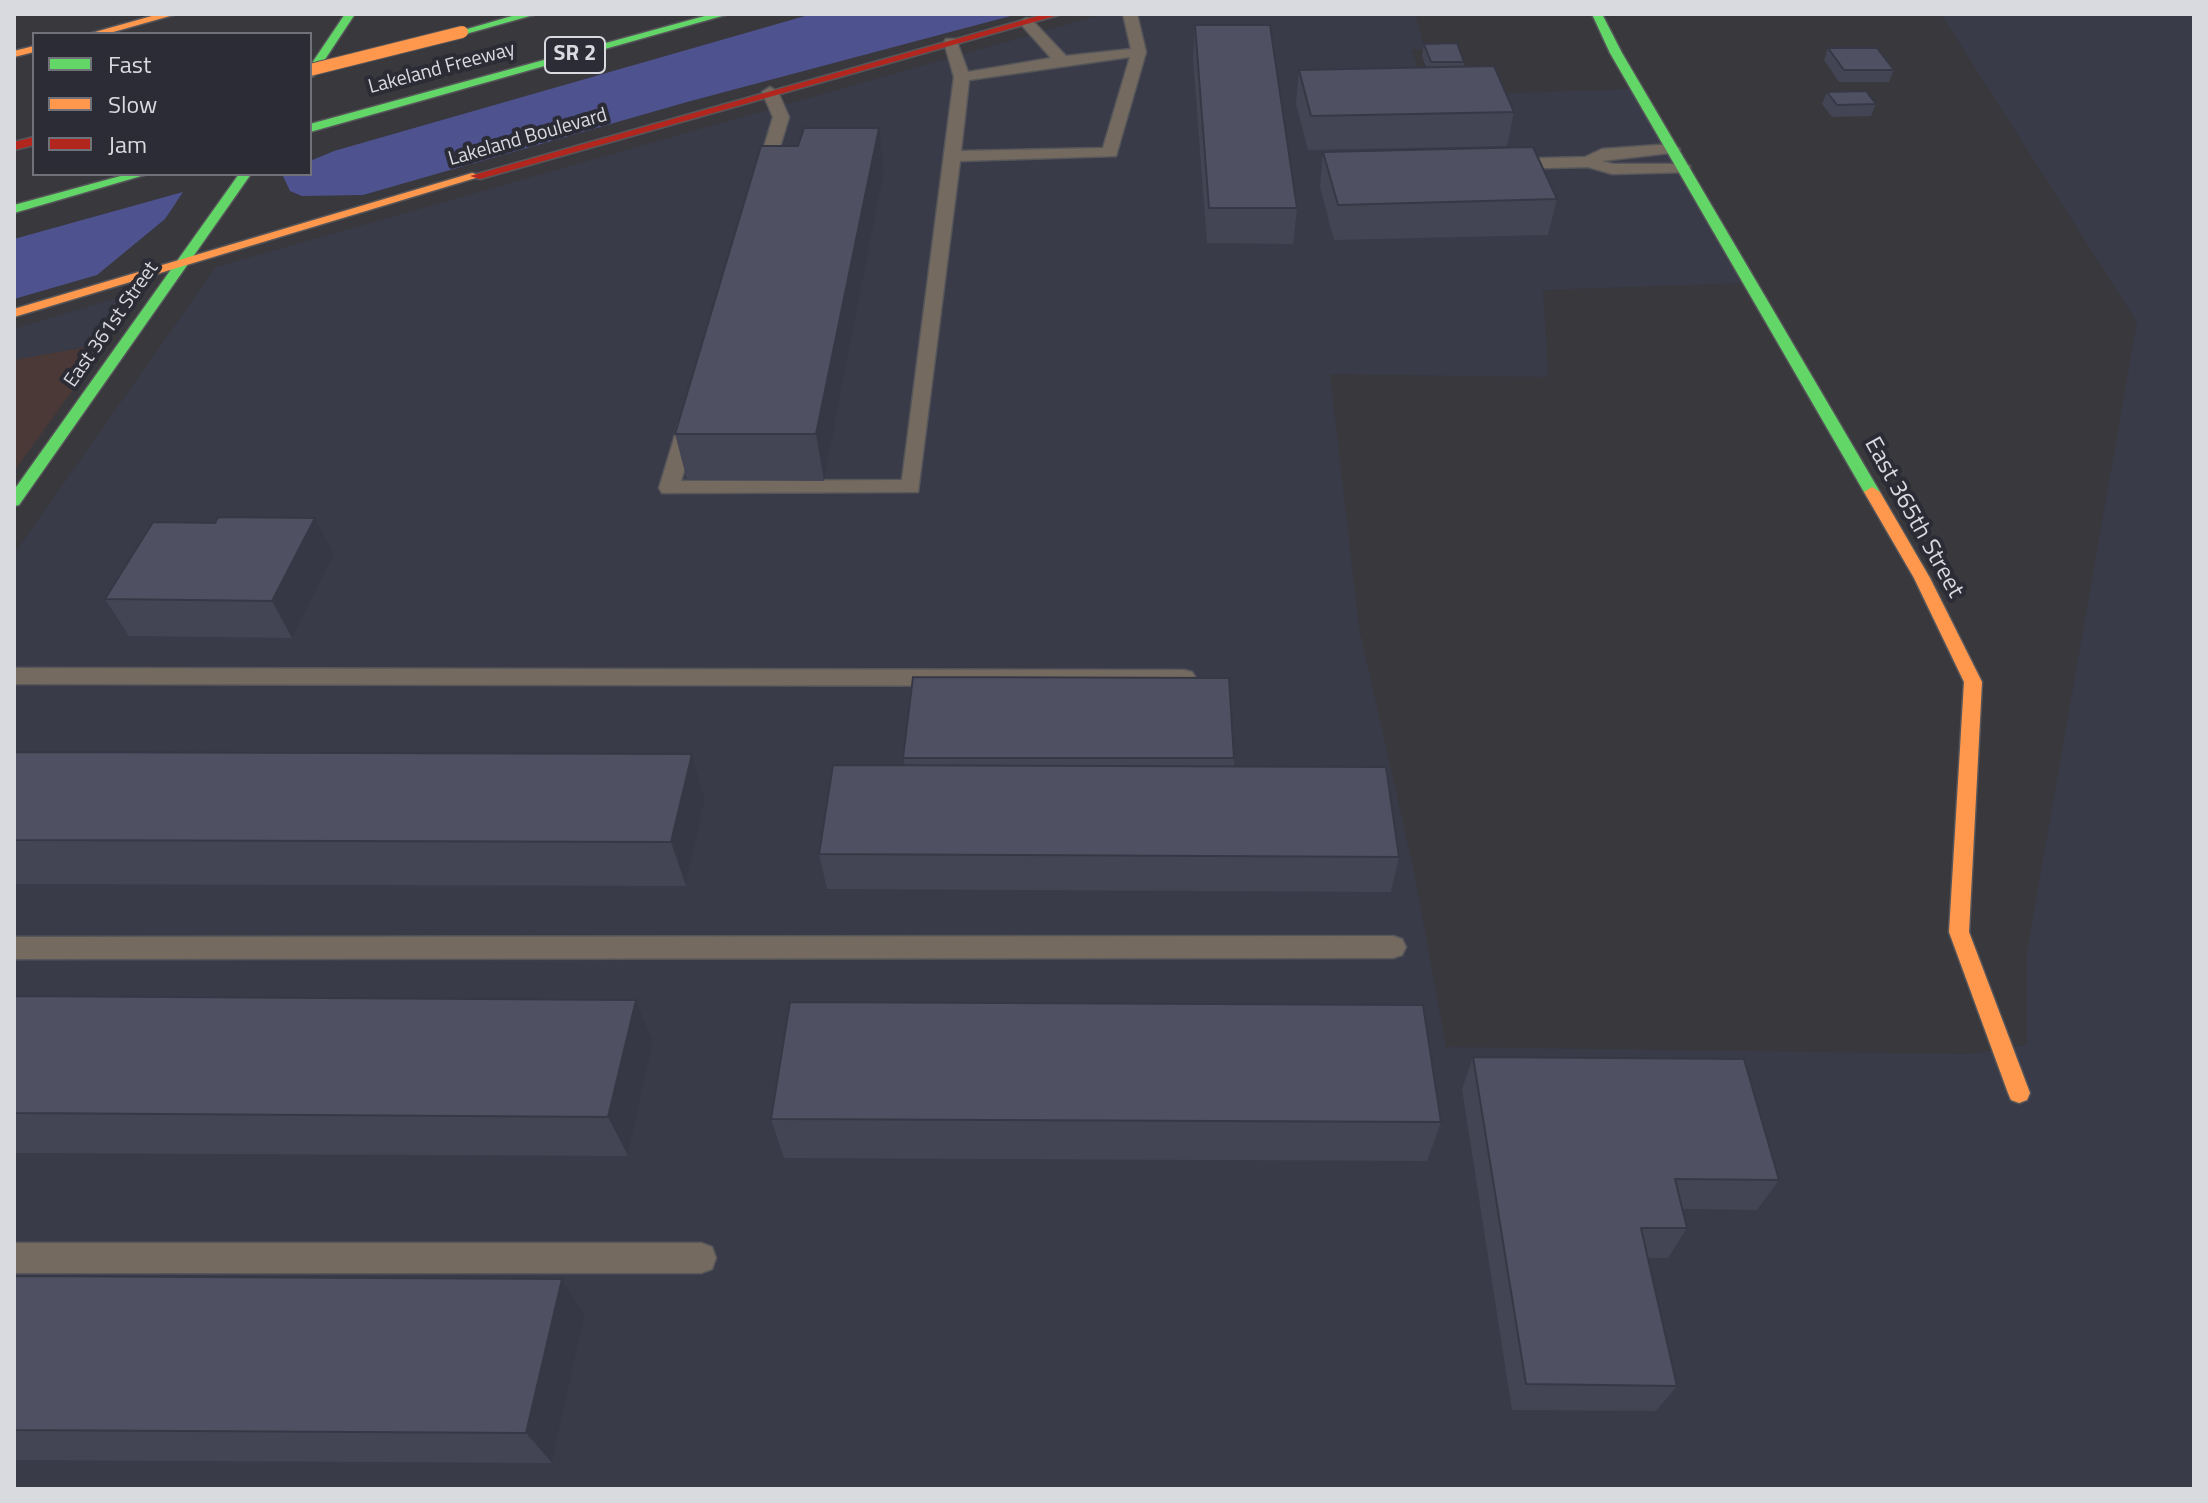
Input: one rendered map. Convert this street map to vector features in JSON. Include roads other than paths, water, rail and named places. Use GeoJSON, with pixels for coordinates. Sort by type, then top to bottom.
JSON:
{"type":"FeatureCollection","features":[{"type":"Feature","properties":{"kind":"main road"},"geometry":{"type":"LineString","coordinates":[[101,32],[172,14]]}},
{"type":"Feature","properties":{"kind":"main road"},"geometry":{"type":"LineString","coordinates":[[312,69],[350,14]]}},
{"type":"Feature","properties":{"kind":"main road","name":"Lakeland Freeway"},"geometry":{"type":"LineString","coordinates":[[312,71],[532,14]]}},
{"type":"Feature","properties":{"kind":"main road","name":"Lakeland Freeway"},"geometry":{"type":"LineString","coordinates":[[312,127],[724,14]]}},
{"type":"Feature","properties":{"kind":"main road","name":"Lakeland Boulevard"},"geometry":{"type":"LineString","coordinates":[[14,313],[770,92],[1057,14]]}},
{"type":"Feature","properties":{"kind":"main road","name":"East 365th Street"},"geometry":{"type":"LineString","coordinates":[[1597,14],[1616,53],[1922,578],[1973,682],[1959,932],[2019,1093]]}},
{"type":"Feature","properties":{"kind":"main road"},"geometry":{"type":"LineString","coordinates":[[14,209],[135,176]]}},
{"type":"Feature","properties":{"kind":"main road","name":"East 361st Street"},"geometry":{"type":"LineString","coordinates":[[17,494],[244,176]]}},
{"type":"Feature","properties":{"kind":"lane"},"geometry":{"type":"LineString","coordinates":[[953,156],[1110,153],[1139,52],[1130,14]]}},
{"type":"Feature","properties":{"kind":"lane"},"geometry":{"type":"LineString","coordinates":[[1026,22],[1062,61]]}},
{"type":"Feature","properties":{"kind":"lane"},"geometry":{"type":"LineString","coordinates":[[696,399],[669,488],[911,487],[962,77],[951,42]]}},
{"type":"Feature","properties":{"kind":"lane"},"geometry":{"type":"LineString","coordinates":[[962,77],[1139,52]]}},
{"type":"Feature","properties":{"kind":"lane"},"geometry":{"type":"LineString","coordinates":[[759,191],[781,117],[770,92]]}},
{"type":"Feature","properties":{"kind":"lane"},"geometry":{"type":"LineString","coordinates":[[1589,162],[1602,154],[1672,149]]}},
{"type":"Feature","properties":{"kind":"lane"},"geometry":{"type":"LineString","coordinates":[[1495,164],[1589,162],[1612,169],[1684,169]]}},
{"type":"Feature","properties":{"kind":"lane"},"geometry":{"type":"LineString","coordinates":[[14,676],[1184,678]]}},
{"type":"Feature","properties":{"kind":"lane"},"geometry":{"type":"LineString","coordinates":[[14,948],[1393,947]]}},
{"type":"Feature","properties":{"kind":"lane"},"geometry":{"type":"LineString","coordinates":[[14,1258],[701,1258]]}}]}
